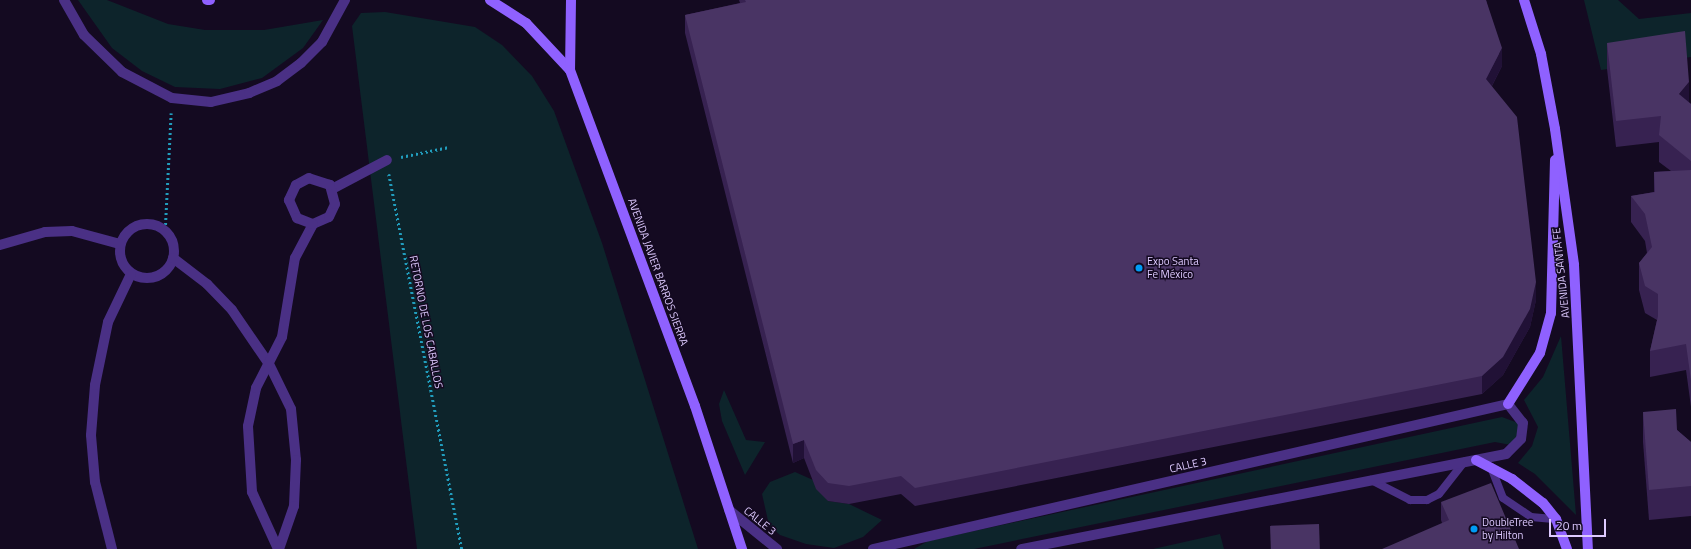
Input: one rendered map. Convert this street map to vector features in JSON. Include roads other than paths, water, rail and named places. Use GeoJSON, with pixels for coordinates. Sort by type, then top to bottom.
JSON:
{"type":"FeatureCollection","features":[{"type":"Feature","properties":{"kind":"street"},"geometry":{"type":"LineString","coordinates":[[64,0],[84,35],[122,72],[172,98],[211,102],[249,93],[277,81],[322,42],[345,0]]}},
{"type":"Feature","properties":{"kind":"street"},"geometry":{"type":"LineString","coordinates":[[490,0],[526,23],[570,70]]}},
{"type":"Feature","properties":{"kind":"street","name":"AVENIDA JAVIER BARROS SIERRA"},"geometry":{"type":"LineString","coordinates":[[571,0],[570,70],[695,406],[742,549]]}},
{"type":"Feature","properties":{"kind":"street","name":"AVENIDA SANTA FE"},"geometry":{"type":"LineString","coordinates":[[1524,0],[1541,54],[1556,129],[1574,265],[1588,549]]}},
{"type":"Feature","properties":{"kind":"street"},"geometry":{"type":"LineString","coordinates":[[1021,549],[1506,454],[1521,439],[1523,423],[1508,404],[1540,353],[1551,314],[1556,129]]}},
{"type":"Feature","properties":{"kind":"street"},"geometry":{"type":"LineString","coordinates":[[332,189],[387,160]]}},
{"type":"Feature","properties":{"kind":"street"},"geometry":{"type":"LineString","coordinates":[[309,178],[323,180],[332,189],[334,211],[322,222],[313,224],[304,222],[292,212],[291,192],[296,185],[309,178]]}},
{"type":"Feature","properties":{"kind":"street"},"geometry":{"type":"LineString","coordinates":[[144,223],[165,230],[174,248],[173,258],[161,275],[140,278],[131,274],[119,255],[120,244],[125,234],[144,223]]}},
{"type":"Feature","properties":{"kind":"street"},"geometry":{"type":"LineString","coordinates":[[279,549],[252,492],[248,426],[256,388],[282,337],[296,258],[313,224]]}},
{"type":"Feature","properties":{"kind":"street"},"geometry":{"type":"LineString","coordinates":[[0,245],[45,232],[72,231],[120,244]]}},
{"type":"Feature","properties":{"kind":"street"},"geometry":{"type":"LineString","coordinates":[[173,258],[207,284],[232,310],[268,364],[291,409],[296,460],[294,506],[279,549]]}},
{"type":"Feature","properties":{"kind":"street"},"geometry":{"type":"LineString","coordinates":[[112,549],[95,482],[92,435],[94,392],[108,322],[131,274]]}},
{"type":"Feature","properties":{"kind":"street","name":"CALLE 3"},"geometry":{"type":"LineString","coordinates":[[873,549],[1508,404]]}},
{"type":"Feature","properties":{"kind":"street"},"geometry":{"type":"LineString","coordinates":[[1476,460],[1491,467],[1529,491],[1556,519],[1567,549]]}},
{"type":"Feature","properties":{"kind":"street","name":"CALLE 3"},"geometry":{"type":"LineString","coordinates":[[729,510],[777,549]]}},
{"type":"Feature","properties":{"kind":"lane"},"geometry":{"type":"LineString","coordinates":[[1371,480],[1410,500],[1427,500],[1439,494],[1464,462]]}},
{"type":"Feature","properties":{"kind":"lane"},"geometry":{"type":"LineString","coordinates":[[1491,467],[1503,498],[1531,517],[1556,519]]}},
{"type":"Feature","properties":{"kind":"place","name":"Expo Santa Fe México"},"geometry":{"type":"Point","coordinates":[1139,268]}},
{"type":"Feature","properties":{"kind":"place","name":"DoubleTree by Hilton"},"geometry":{"type":"Point","coordinates":[1474,529]}}]}
